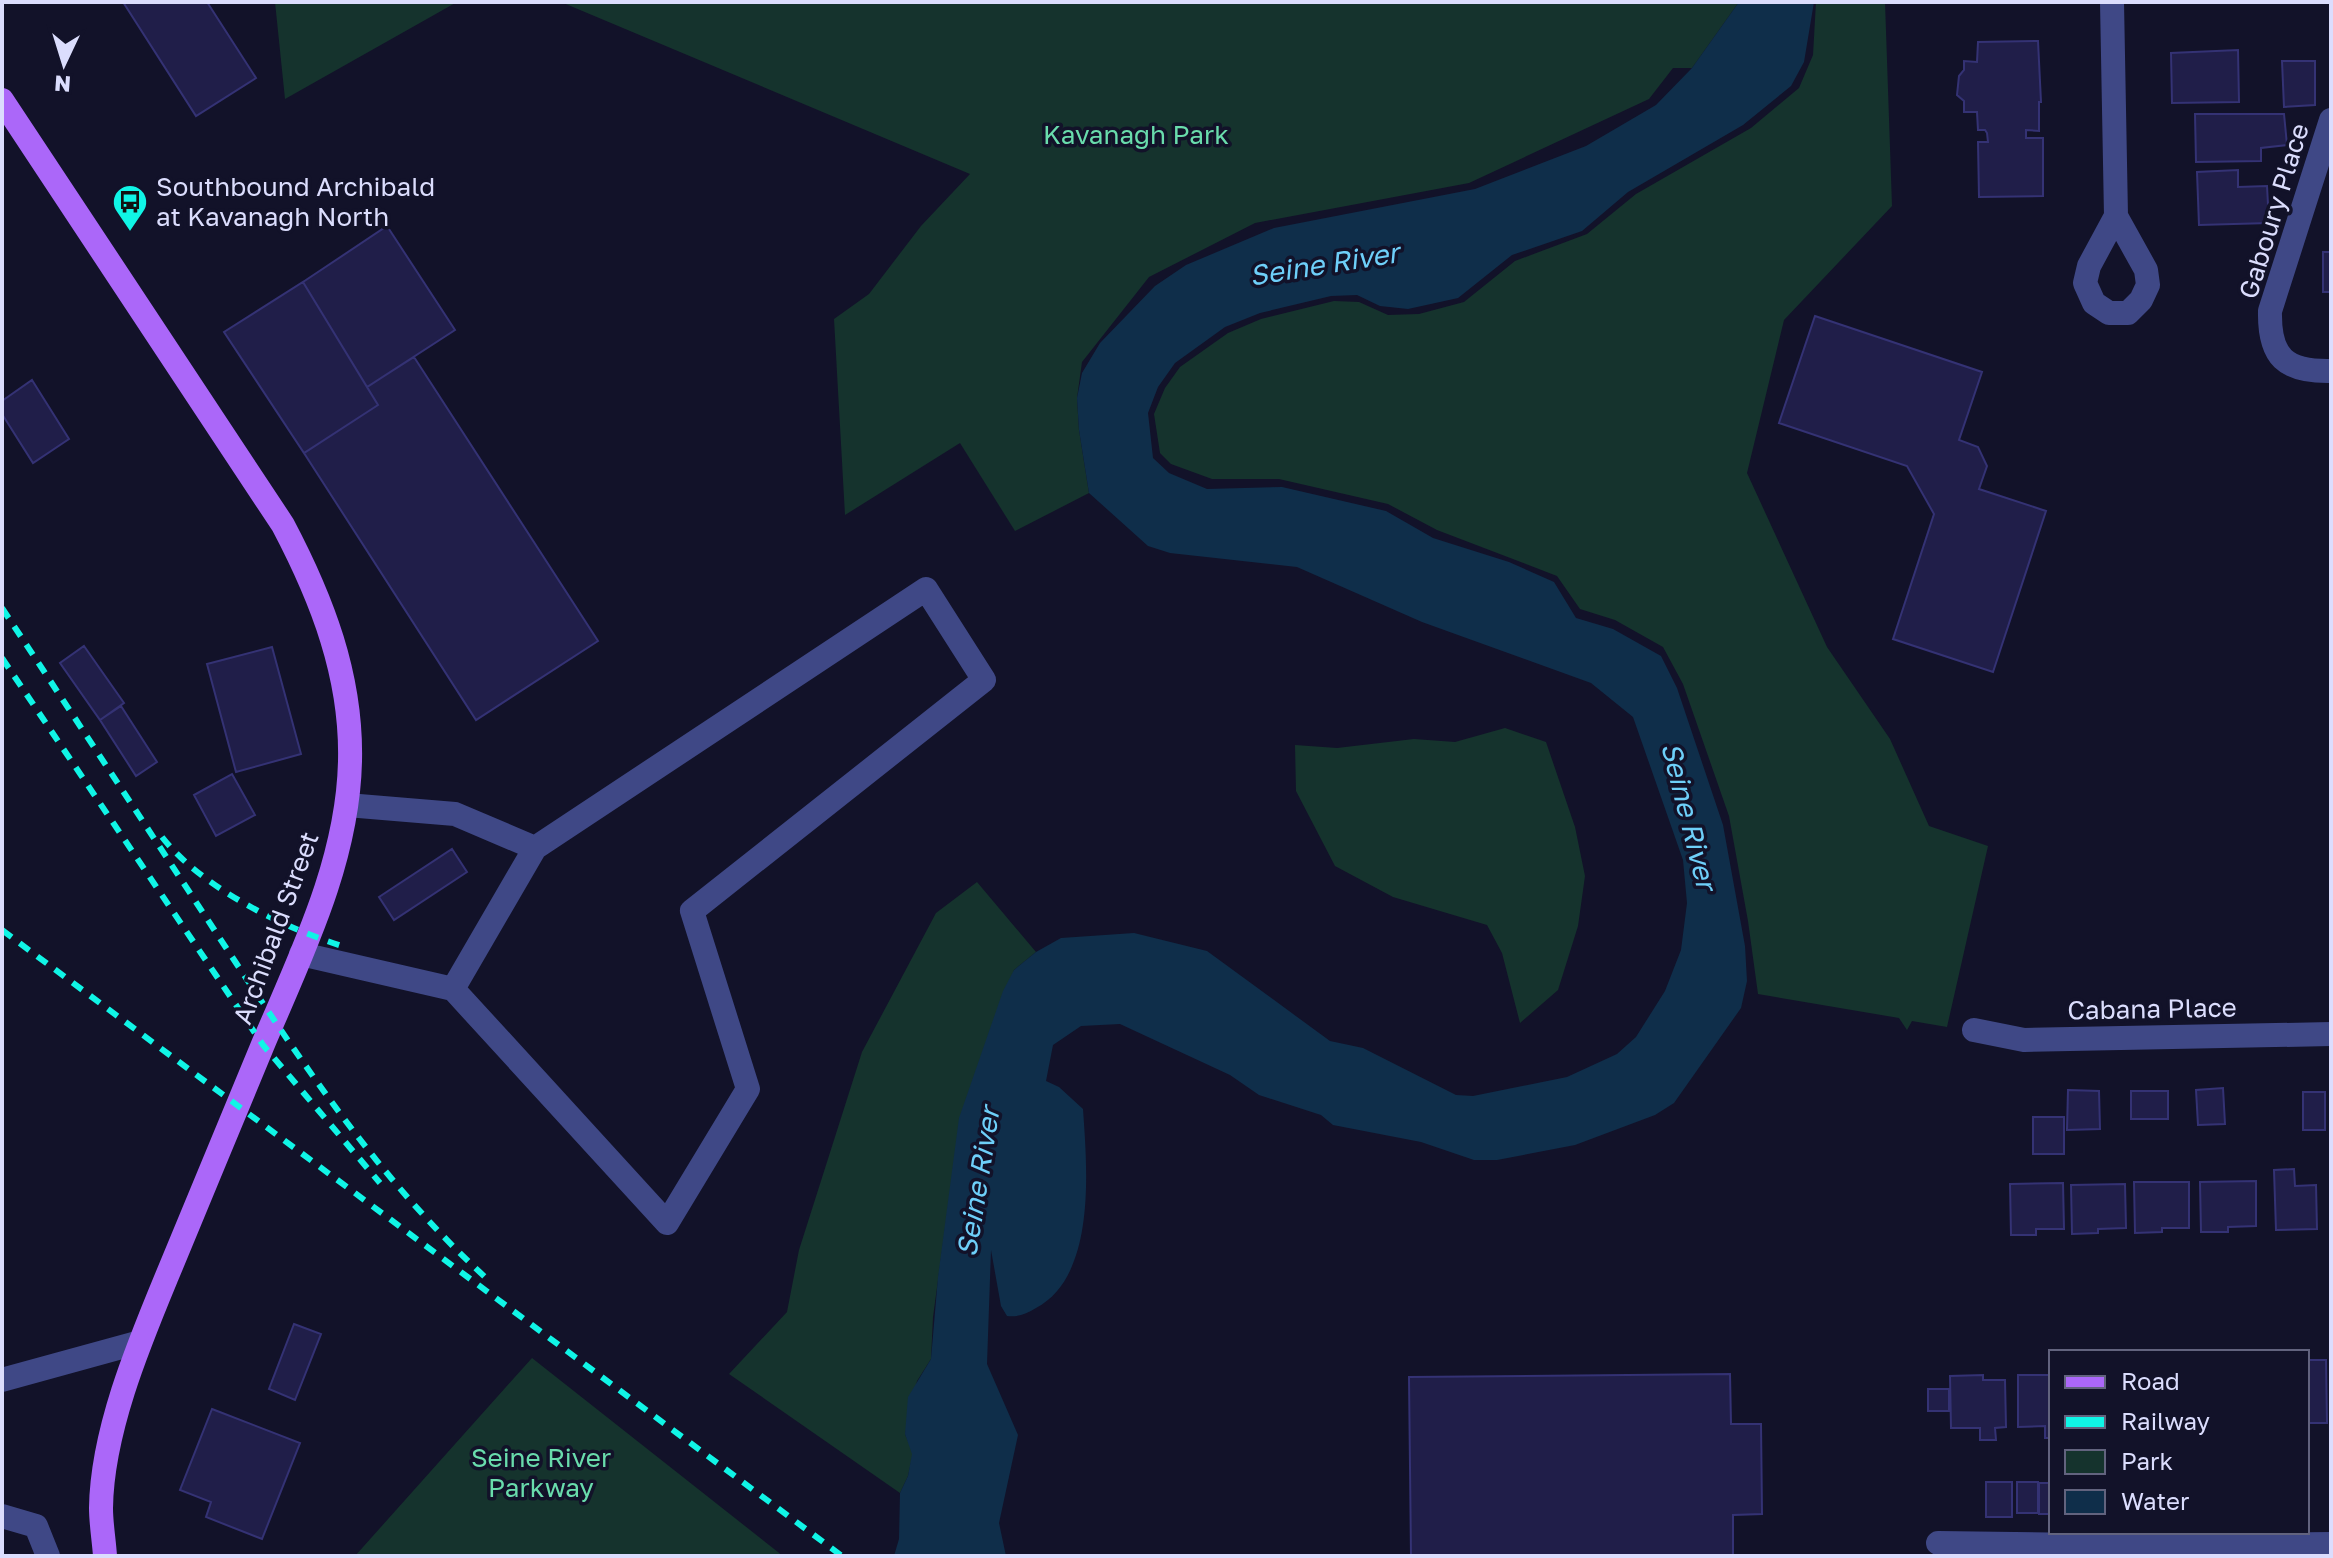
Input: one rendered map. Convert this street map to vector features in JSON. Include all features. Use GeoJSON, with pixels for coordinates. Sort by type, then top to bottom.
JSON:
{"type":"FeatureCollection","features":[{"type":"Feature","properties":{"kind":"main road","name":"Archibald Street"},"geometry":{"type":"LineString","coordinates":[[2,100],[283,525],[308,572],[328,620],[340,662],[348,717],[350,759],[347,805],[336,857],[301,954],[140,1342],[111,1434],[101,1506],[105,1556]]}},
{"type":"Feature","properties":{"kind":"street"},"geometry":{"type":"LineString","coordinates":[[2112,2],[2116,216]]}},
{"type":"Feature","properties":{"kind":"street","name":"Gaboury Place"},"geometry":{"type":"LineString","coordinates":[[2331,120],[2270,311],[2270,333],[2277,354],[2294,368],[2310,372],[2331,371]]}},
{"type":"Feature","properties":{"kind":"street"},"geometry":{"type":"LineString","coordinates":[[301,954],[453,989],[667,1223],[748,1089],[692,911],[984,680],[926,589],[535,848],[453,989]]}},
{"type":"Feature","properties":{"kind":"street"},"geometry":{"type":"LineString","coordinates":[[347,805],[455,814],[535,848]]}},
{"type":"Feature","properties":{"kind":"street","name":"Cabana Place"},"geometry":{"type":"LineString","coordinates":[[1974,1030],[2024,1040],[2331,1034]]}},
{"type":"Feature","properties":{"kind":"street"},"geometry":{"type":"LineString","coordinates":[[2,1380],[140,1342]]}},
{"type":"Feature","properties":{"kind":"street"},"geometry":{"type":"LineString","coordinates":[[2,1516],[36,1526],[48,1556]]}},
{"type":"Feature","properties":{"kind":"street"},"geometry":{"type":"LineString","coordinates":[[1938,1543],[2155,1551],[2331,1544]]}},
{"type":"Feature","properties":{"kind":"green space"},"geometry":{"type":"Polygon","coordinates":[[[275,2],[457,2],[285,99],[275,2]]]}},
{"type":"Feature","properties":{"kind":"green space","name":"Kavanagh Park"},"geometry":{"type":"Polygon","coordinates":[[[561,2],[1739,2],[1692,68],[1673,68],[1649,99],[1469,183],[1255,223],[1149,277],[1082,362],[1077,398],[1089,493],[1015,531],[960,443],[845,515],[834,319],[869,294],[921,226],[970,174],[561,2]]]}},
{"type":"Feature","properties":{"kind":"green space"},"geometry":{"type":"Polygon","coordinates":[[[1816,2],[1885,2],[1892,206],[1784,320],[1747,473],[1827,647],[1890,739],[1929,826],[1988,846],[1947,1027],[1912,1021],[1907,1030],[1899,1018],[1758,994],[1729,816],[1683,684],[1663,647],[1615,620],[1580,609],[1557,576],[1437,530],[1388,504],[1279,479],[1212,479],[1171,464],[1160,453],[1154,414],[1165,388],[1180,367],[1228,333],[1261,319],[1334,301],[1359,302],[1388,315],[1419,314],[1464,302],[1515,261],[1587,234],[1636,194],[1751,128],[1799,88],[1813,55],[1816,2]]]}},
{"type":"Feature","properties":{"kind":"green space"},"geometry":{"type":"Polygon","coordinates":[[[1505,728],[1546,742],[1575,827],[1585,876],[1578,926],[1558,990],[1520,1023],[1502,953],[1487,925],[1393,897],[1335,866],[1296,791],[1295,745],[1337,748],[1414,739],[1455,742],[1505,728]]]}},
{"type":"Feature","properties":{"kind":"green space"},"geometry":{"type":"Polygon","coordinates":[[[977,882],[1036,952],[1014,970],[949,1199],[933,1317],[931,1359],[917,1381],[905,1434],[913,1453],[900,1493],[729,1374],[787,1312],[799,1250],[862,1052],[936,913],[977,882]]]}},
{"type":"Feature","properties":{"kind":"green space","name":"Seine River Parkway"},"geometry":{"type":"Polygon","coordinates":[[[532,1358],[783,1556],[355,1556],[532,1358]]]}},
{"type":"Feature","properties":{"kind":"water","name":"Seine River"},"geometry":{"type":"Polygon","coordinates":[[[1739,2],[1814,2],[1804,62],[1791,86],[1743,125],[1628,192],[1582,231],[1512,255],[1458,298],[1408,309],[1380,306],[1357,295],[1331,296],[1260,313],[1225,327],[1175,363],[1158,387],[1148,413],[1153,458],[1169,473],[1207,489],[1282,487],[1386,511],[1433,538],[1509,562],[1554,582],[1576,618],[1613,629],[1661,656],[1677,688],[1723,825],[1745,946],[1747,981],[1741,1008],[1674,1103],[1655,1115],[1575,1145],[1497,1160],[1474,1160],[1421,1142],[1333,1125],[1321,1115],[1259,1095],[1230,1075],[1120,1024],[1081,1026],[1053,1045],[1046,1081],[1059,1087],[1083,1109],[1086,1160],[1084,1218],[1070,1272],[1056,1293],[1036,1308],[1022,1315],[1007,1316],[1001,1306],[991,1250],[987,1364],[1018,1435],[999,1523],[1006,1556],[894,1556],[899,1539],[900,1493],[908,1476],[912,1454],[905,1434],[908,1397],[931,1359],[938,1277],[959,1118],[1003,991],[1014,970],[1036,952],[1061,938],[1134,933],[1207,951],[1330,1041],[1363,1048],[1456,1095],[1473,1096],[1567,1077],[1617,1054],[1636,1037],[1665,991],[1681,950],[1687,903],[1683,860],[1633,717],[1591,683],[1422,622],[1297,567],[1170,553],[1148,546],[1089,493],[1077,398],[1082,373],[1100,343],[1155,286],[1186,265],[1274,228],[1475,189],[1586,146],[1656,105],[1692,68],[1739,2]]]}},
{"type":"Feature","properties":{"kind":"building"},"geometry":{"type":"Polygon","coordinates":[[[123,2],[207,2],[256,78],[196,116],[123,2]]]}},
{"type":"Feature","properties":{"kind":"building"},"geometry":{"type":"Polygon","coordinates":[[[2038,41],[2039,131],[2026,130],[2026,138],[2043,138],[2043,196],[1979,197],[1978,142],[1988,142],[1985,130],[1978,130],[1977,112],[1964,112],[1964,101],[1957,95],[1964,61],[1977,62],[1978,42],[2038,41]]]}},
{"type":"Feature","properties":{"kind":"building"},"geometry":{"type":"Polygon","coordinates":[[[2238,50],[2239,102],[2172,103],[2171,53],[2238,50]]]}},
{"type":"Feature","properties":{"kind":"building"},"geometry":{"type":"Polygon","coordinates":[[[2282,61],[2315,61],[2315,105],[2284,107],[2282,61]]]}},
{"type":"Feature","properties":{"kind":"building"},"geometry":{"type":"Polygon","coordinates":[[[2195,114],[2284,114],[2287,145],[2261,148],[2261,161],[2196,162],[2195,114]]]}},
{"type":"Feature","properties":{"kind":"building"},"geometry":{"type":"Polygon","coordinates":[[[2238,170],[2238,187],[2267,186],[2269,223],[2199,225],[2197,172],[2238,170]]]}},
{"type":"Feature","properties":{"kind":"building"},"geometry":{"type":"Polygon","coordinates":[[[387,226],[455,330],[367,387],[303,282],[387,226]]]}},
{"type":"Feature","properties":{"kind":"building"},"geometry":{"type":"Polygon","coordinates":[[[2323,252],[2331,252],[2331,292],[2323,292],[2323,252]]]}},
{"type":"Feature","properties":{"kind":"building"},"geometry":{"type":"Polygon","coordinates":[[[303,282],[378,405],[304,453],[224,332],[303,282]]]}},
{"type":"Feature","properties":{"kind":"building"},"geometry":{"type":"Polygon","coordinates":[[[1815,316],[1982,372],[1959,440],[1978,447],[1987,466],[1979,489],[2046,511],[1993,672],[1893,639],[1934,514],[1907,466],[1779,423],[1815,316]]]}},
{"type":"Feature","properties":{"kind":"building"},"geometry":{"type":"Polygon","coordinates":[[[414,357],[598,641],[476,720],[304,453],[378,405],[367,387],[414,357]]]}},
{"type":"Feature","properties":{"kind":"building"},"geometry":{"type":"Polygon","coordinates":[[[32,380],[69,439],[33,463],[2,414],[2,401],[32,380]]]}},
{"type":"Feature","properties":{"kind":"building"},"geometry":{"type":"Polygon","coordinates":[[[84,646],[124,703],[100,720],[60,663],[84,646]]]}},
{"type":"Feature","properties":{"kind":"building"},"geometry":{"type":"Polygon","coordinates":[[[272,647],[301,754],[236,772],[207,664],[272,647]]]}},
{"type":"Feature","properties":{"kind":"building"},"geometry":{"type":"Polygon","coordinates":[[[121,706],[157,762],[136,776],[100,720],[121,706]]]}},
{"type":"Feature","properties":{"kind":"building"},"geometry":{"type":"Polygon","coordinates":[[[232,774],[255,815],[216,836],[194,795],[232,774]]]}},
{"type":"Feature","properties":{"kind":"building"},"geometry":{"type":"Polygon","coordinates":[[[452,849],[467,872],[394,920],[379,897],[452,849]]]}},
{"type":"Feature","properties":{"kind":"building"},"geometry":{"type":"Polygon","coordinates":[[[2223,1088],[2225,1124],[2198,1125],[2196,1090],[2223,1088]]]}},
{"type":"Feature","properties":{"kind":"building"},"geometry":{"type":"Polygon","coordinates":[[[2068,1090],[2099,1091],[2100,1129],[2067,1130],[2068,1090]]]}},
{"type":"Feature","properties":{"kind":"building"},"geometry":{"type":"Polygon","coordinates":[[[2131,1091],[2168,1091],[2168,1119],[2131,1119],[2131,1091]]]}},
{"type":"Feature","properties":{"kind":"building"},"geometry":{"type":"Polygon","coordinates":[[[2303,1092],[2325,1092],[2325,1130],[2303,1130],[2303,1092]]]}},
{"type":"Feature","properties":{"kind":"building"},"geometry":{"type":"Polygon","coordinates":[[[2033,1117],[2064,1117],[2064,1154],[2033,1154],[2033,1117]]]}},
{"type":"Feature","properties":{"kind":"building"},"geometry":{"type":"Polygon","coordinates":[[[2294,1169],[2295,1186],[2316,1185],[2317,1229],[2276,1230],[2274,1170],[2294,1169]]]}},
{"type":"Feature","properties":{"kind":"building"},"geometry":{"type":"Polygon","coordinates":[[[2256,1181],[2256,1226],[2228,1227],[2228,1232],[2201,1232],[2200,1182],[2256,1181]]]}},
{"type":"Feature","properties":{"kind":"building"},"geometry":{"type":"Polygon","coordinates":[[[2134,1182],[2189,1182],[2189,1228],[2162,1228],[2162,1232],[2135,1233],[2134,1182]]]}},
{"type":"Feature","properties":{"kind":"building"},"geometry":{"type":"Polygon","coordinates":[[[2063,1183],[2064,1229],[2036,1229],[2036,1235],[2011,1235],[2010,1184],[2063,1183]]]}},
{"type":"Feature","properties":{"kind":"building"},"geometry":{"type":"Polygon","coordinates":[[[2125,1184],[2126,1228],[2072,1234],[2071,1185],[2125,1184]]]}},
{"type":"Feature","properties":{"kind":"building"},"geometry":{"type":"Polygon","coordinates":[[[294,1324],[321,1334],[295,1400],[269,1389],[294,1324]]]}},
{"type":"Feature","properties":{"kind":"building"},"geometry":{"type":"Polygon","coordinates":[[[2309,1360],[2326,1360],[2327,1423],[2309,1423],[2309,1360]]]}},
{"type":"Feature","properties":{"kind":"building"},"geometry":{"type":"Polygon","coordinates":[[[1730,1374],[1731,1424],[1761,1424],[1762,1514],[1733,1515],[1733,1556],[1411,1556],[1409,1377],[1730,1374]]]}},
{"type":"Feature","properties":{"kind":"building"},"geometry":{"type":"Polygon","coordinates":[[[1983,1375],[1983,1380],[2005,1380],[2006,1427],[1995,1428],[1996,1440],[1980,1440],[1980,1428],[1951,1428],[1950,1376],[1983,1375]]]}},
{"type":"Feature","properties":{"kind":"building"},"geometry":{"type":"Polygon","coordinates":[[[2018,1375],[2049,1375],[2049,1438],[2045,1438],[2045,1426],[2018,1427],[2018,1375]]]}},
{"type":"Feature","properties":{"kind":"building"},"geometry":{"type":"Polygon","coordinates":[[[1928,1389],[1949,1389],[1949,1411],[1928,1411],[1928,1389]]]}},
{"type":"Feature","properties":{"kind":"building"},"geometry":{"type":"Polygon","coordinates":[[[212,1409],[300,1443],[262,1539],[206,1517],[211,1502],[180,1490],[212,1409]]]}},
{"type":"Feature","properties":{"kind":"building"},"geometry":{"type":"Polygon","coordinates":[[[1986,1482],[2012,1482],[2012,1517],[1986,1517],[1986,1482]]]}},
{"type":"Feature","properties":{"kind":"building"},"geometry":{"type":"Polygon","coordinates":[[[2017,1482],[2038,1482],[2038,1513],[2017,1513],[2017,1482]]]}},
{"type":"Feature","properties":{"kind":"building"},"geometry":{"type":"Polygon","coordinates":[[[2039,1483],[2049,1483],[2049,1514],[2039,1514],[2039,1483]]]}},
{"type":"Feature","properties":{"kind":"railway"},"geometry":{"type":"LineString","coordinates":[[2,608],[307,1068],[408,1198],[485,1277]]}},
{"type":"Feature","properties":{"kind":"railway"},"geometry":{"type":"LineString","coordinates":[[2,658],[263,1045],[380,1183]]}},
{"type":"Feature","properties":{"kind":"railway"},"geometry":{"type":"LineString","coordinates":[[162,837],[199,873],[244,904],[342,946]]}},
{"type":"Feature","properties":{"kind":"railway"},"geometry":{"type":"LineString","coordinates":[[2,930],[842,1556]]}},
{"type":"Feature","properties":{"kind":"place","name":"Southbound Archibald at Kavanagh North"},"geometry":{"type":"Point","coordinates":[130,233]}}]}
